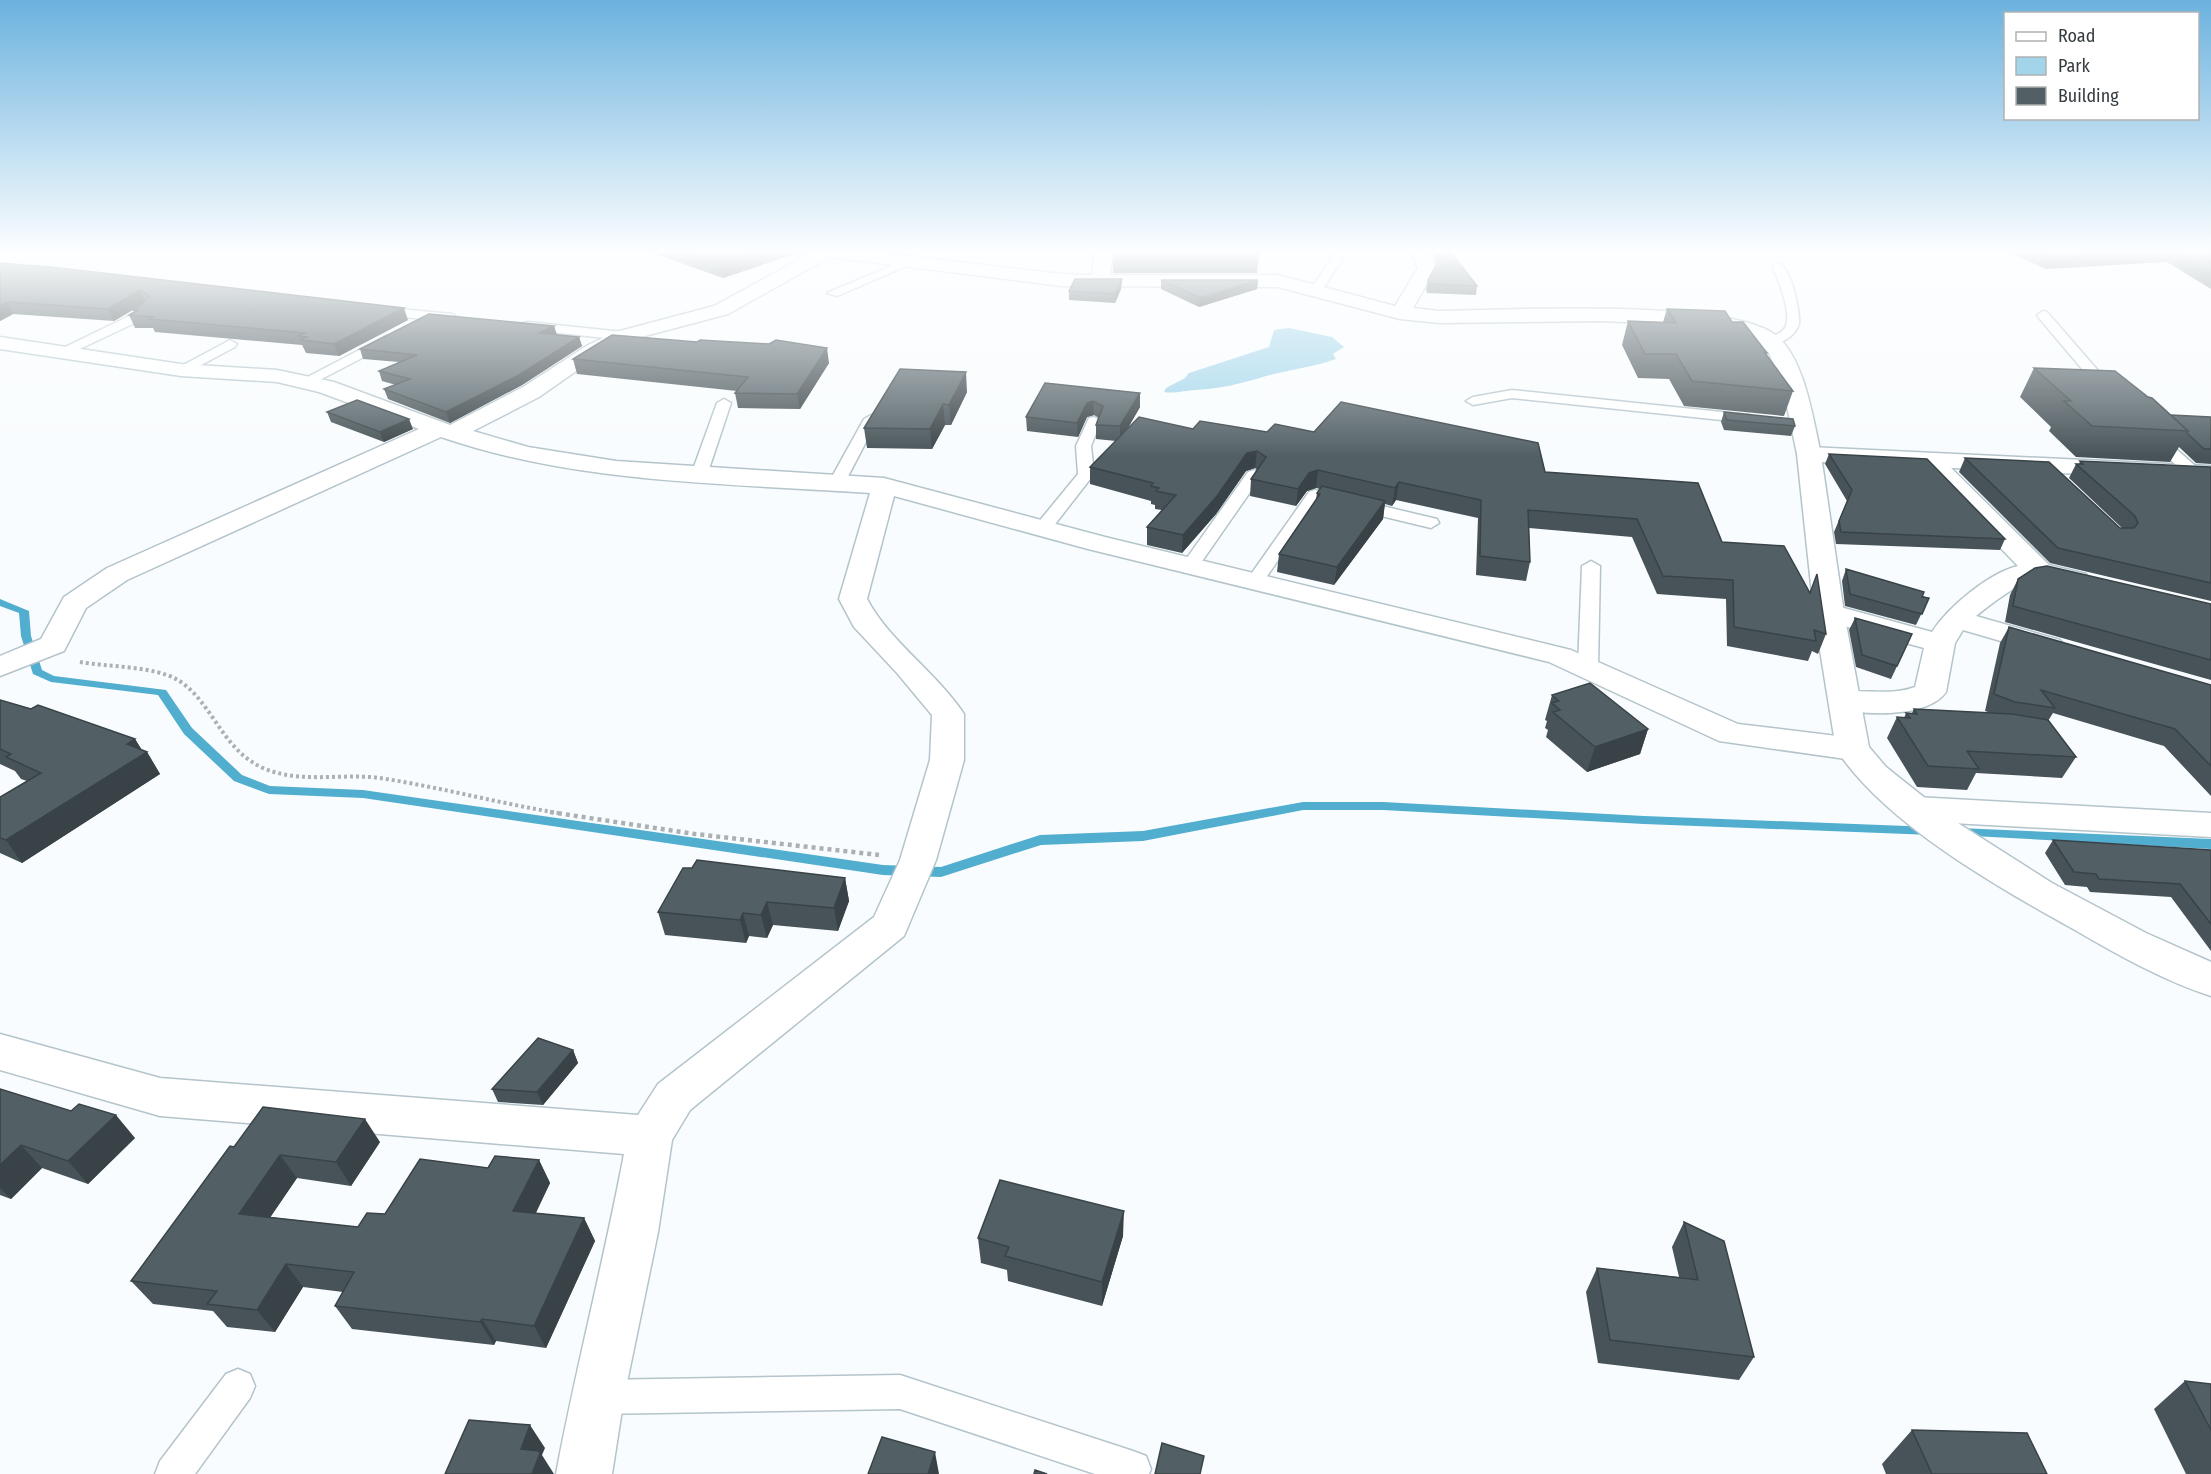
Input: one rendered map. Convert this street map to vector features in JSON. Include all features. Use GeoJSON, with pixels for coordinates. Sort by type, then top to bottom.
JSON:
{"type":"FeatureCollection","features":[{"type":"Feature","properties":{"kind":"street"},"geometry":{"type":"LineString","coordinates":[[0,667],[53,645],[74,603],[117,574],[531,392],[596,349],[623,336],[684,320]]}},
{"type":"Feature","properties":{"kind":"street"},"geometry":{"type":"LineString","coordinates":[[1688,320],[1737,327],[1770,341],[1779,352],[1793,383],[1796,424],[1809,454],[1829,613],[1853,749],[1874,775],[1937,827],[2039,893],[2132,944],[2211,980]]}},
{"type":"Feature","properties":{"kind":"street"},"geometry":{"type":"LineString","coordinates":[[0,343],[181,370],[277,376],[326,387],[445,431],[526,454],[616,468],[884,486],[1190,566],[1560,656],[1731,734],[1853,749]]}},
{"type":"Feature","properties":{"kind":"street"},"geometry":{"type":"LineString","coordinates":[[1809,454],[1930,461],[2052,475],[2203,473]]}},
{"type":"Feature","properties":{"kind":"street"},"geometry":{"type":"LineString","coordinates":[[1930,461],[2039,571]]}},
{"type":"Feature","properties":{"kind":"street"},"geometry":{"type":"LineString","coordinates":[[584,1474],[597,1397],[634,1232],[650,1136],[674,1097],[890,926],[918,860],[947,760],[948,714],[908,666],[864,621],[853,599],[884,486]]}},
{"type":"Feature","properties":{"kind":"street"},"geometry":{"type":"LineString","coordinates":[[1845,701],[1917,709],[1930,692],[1948,631],[2018,574],[2039,571],[2096,585]]}},
{"type":"Feature","properties":{"kind":"street"},"geometry":{"type":"LineString","coordinates":[[1829,613],[2078,654]]}},
{"type":"Feature","properties":{"kind":"street"},"geometry":{"type":"LineString","coordinates":[[1916,809],[2211,825]]}},
{"type":"Feature","properties":{"kind":"street"},"geometry":{"type":"LineString","coordinates":[[0,1052],[160,1097],[650,1136]]}},
{"type":"Feature","properties":{"kind":"lane"},"geometry":{"type":"LineString","coordinates":[[64,351],[131,320]]}},
{"type":"Feature","properties":{"kind":"lane"},"geometry":{"type":"LineString","coordinates":[[305,382],[425,320]]}},
{"type":"Feature","properties":{"kind":"lane"},"geometry":{"type":"LineString","coordinates":[[1770,341],[1782,337],[1791,329],[1793,320]]}},
{"type":"Feature","properties":{"kind":"lane"},"geometry":{"type":"LineString","coordinates":[[2047,320],[2121,404]]}},
{"type":"Feature","properties":{"kind":"lane"},"geometry":{"type":"LineString","coordinates":[[512,324],[623,336]]}},
{"type":"Feature","properties":{"kind":"lane"},"geometry":{"type":"LineString","coordinates":[[181,370],[230,344]]}},
{"type":"Feature","properties":{"kind":"lane"},"geometry":{"type":"LineString","coordinates":[[1473,401],[1512,394],[1767,421]]}},
{"type":"Feature","properties":{"kind":"lane"},"geometry":{"type":"LineString","coordinates":[[699,475],[724,403]]}},
{"type":"Feature","properties":{"kind":"lane"},"geometry":{"type":"LineString","coordinates":[[836,483],[872,419]]}},
{"type":"Feature","properties":{"kind":"lane"},"geometry":{"type":"LineString","coordinates":[[1042,528],[1086,474],[1082,457],[1084,435],[1094,421]]}},
{"type":"Feature","properties":{"kind":"lane"},"geometry":{"type":"LineString","coordinates":[[2144,428],[2203,473]]}},
{"type":"Feature","properties":{"kind":"lane"},"geometry":{"type":"LineString","coordinates":[[1190,566],[1254,475]]}},
{"type":"Feature","properties":{"kind":"lane"},"geometry":{"type":"LineString","coordinates":[[1255,581],[1315,495],[1431,523]]}},
{"type":"Feature","properties":{"kind":"lane"},"geometry":{"type":"LineString","coordinates":[[1588,667],[1590,566]]}},
{"type":"Feature","properties":{"kind":"lane"},"geometry":{"type":"LineString","coordinates":[[173,1474],[238,1386]]}},
{"type":"Feature","properties":{"kind":"lane"},"geometry":{"type":"LineString","coordinates":[[597,1397],[900,1392],[1132,1469]]}},
{"type":"Feature","properties":{"kind":"path"},"geometry":{"type":"LineString","coordinates":[[53,645],[78,661],[103,668],[142,670],[180,680],[240,751],[261,767],[299,778],[351,776],[377,778],[510,805],[650,828],[918,860]]}},
{"type":"Feature","properties":{"kind":"green space"},"geometry":{"type":"Polygon","coordinates":[[[1289,328],[1332,337],[1344,347],[1333,354],[1336,359],[1317,365],[1221,387],[1164,392],[1166,388],[1185,378],[1189,373],[1269,347],[1274,330],[1289,328]]]}},
{"type":"Feature","properties":{"kind":"building"},"geometry":{"type":"Polygon","coordinates":[[[158,320],[381,320],[334,344],[301,340],[307,337],[299,336],[305,333],[158,320]]]}},
{"type":"Feature","properties":{"kind":"building"},"geometry":{"type":"Polygon","coordinates":[[[418,320],[489,320],[554,326],[539,333],[579,337],[519,375],[446,412],[384,389],[410,379],[379,371],[417,355],[360,349],[418,320]]]}},
{"type":"Feature","properties":{"kind":"building"},"geometry":{"type":"Polygon","coordinates":[[[1674,320],[1731,320],[1732,322],[1743,322],[1793,391],[1692,381],[1676,354],[1645,354],[1628,321],[1676,323],[1674,320]]]}},
{"type":"Feature","properties":{"kind":"building"},"geometry":{"type":"Polygon","coordinates":[[[612,335],[697,342],[700,340],[769,344],[776,340],[827,348],[797,394],[735,393],[748,377],[573,359],[612,335]]]}},
{"type":"Feature","properties":{"kind":"building"},"geometry":{"type":"Polygon","coordinates":[[[2034,368],[2115,371],[2152,398],[2188,431],[2092,426],[2064,401],[2071,401],[2034,368]]]}},
{"type":"Feature","properties":{"kind":"building"},"geometry":{"type":"Polygon","coordinates":[[[900,369],[966,372],[949,405],[943,404],[930,429],[864,428],[900,369]]]}},
{"type":"Feature","properties":{"kind":"building"},"geometry":{"type":"Polygon","coordinates":[[[1045,383],[1140,393],[1120,426],[1096,425],[1103,406],[1093,401],[1087,403],[1077,423],[1026,417],[1045,383]]]}},
{"type":"Feature","properties":{"kind":"building"},"geometry":{"type":"Polygon","coordinates":[[[357,400],[409,419],[380,432],[327,412],[357,400]]]}},
{"type":"Feature","properties":{"kind":"building"},"geometry":{"type":"Polygon","coordinates":[[[1341,402],[1538,443],[1545,472],[1698,483],[1722,542],[1784,546],[1810,593],[1817,574],[1826,634],[1814,630],[1816,641],[1734,627],[1733,580],[1663,576],[1637,519],[1528,510],[1530,562],[1480,556],[1481,500],[1399,482],[1395,488],[1318,470],[1309,473],[1298,489],[1251,479],[1266,457],[1257,451],[1247,453],[1217,496],[1183,535],[1147,527],[1176,495],[1156,491],[1159,488],[1151,486],[1153,483],[1090,467],[1139,417],[1193,429],[1200,421],[1267,432],[1275,424],[1314,432],[1341,402]]]}},
{"type":"Feature","properties":{"kind":"building"},"geometry":{"type":"Polygon","coordinates":[[[1724,412],[1793,419],[1795,426],[1727,420],[1724,412]]]}},
{"type":"Feature","properties":{"kind":"building"},"geometry":{"type":"Polygon","coordinates":[[[2171,415],[2211,417],[2211,449],[2204,449],[2171,415]]]}},
{"type":"Feature","properties":{"kind":"building"},"geometry":{"type":"Polygon","coordinates":[[[1829,454],[1927,459],[2005,539],[1841,532],[1839,521],[1852,490],[1829,454]]]}},
{"type":"Feature","properties":{"kind":"building"},"geometry":{"type":"Polygon","coordinates":[[[1965,458],[2049,462],[2120,528],[2134,528],[2138,523],[2135,516],[2076,464],[2083,464],[2080,461],[2211,467],[2211,583],[2058,548],[1965,458]]]}},
{"type":"Feature","properties":{"kind":"building"},"geometry":{"type":"Polygon","coordinates":[[[1322,486],[1385,501],[1337,567],[1279,554],[1320,494],[1317,493],[1322,486]]]}},
{"type":"Feature","properties":{"kind":"building"},"geometry":{"type":"Polygon","coordinates":[[[2047,566],[2211,604],[2211,660],[2013,606],[2018,579],[2035,568],[2047,566]]]}},
{"type":"Feature","properties":{"kind":"building"},"geometry":{"type":"Polygon","coordinates":[[[1846,569],[1924,592],[1922,597],[1929,598],[1922,614],[1850,594],[1846,569]]]}},
{"type":"Feature","properties":{"kind":"building"},"geometry":{"type":"Polygon","coordinates":[[[1855,618],[1912,634],[1897,666],[1862,655],[1855,618]]]}},
{"type":"Feature","properties":{"kind":"building"},"geometry":{"type":"Polygon","coordinates":[[[2009,627],[2211,685],[2211,766],[2175,729],[2041,690],[2055,708],[2015,702],[1994,694],[2009,627]]]}},
{"type":"Feature","properties":{"kind":"building"},"geometry":{"type":"Polygon","coordinates":[[[1590,683],[1648,729],[1595,747],[1553,712],[1560,710],[1552,703],[1559,701],[1552,695],[1590,683]]]}},
{"type":"Feature","properties":{"kind":"building"},"geometry":{"type":"Polygon","coordinates":[[[0,700],[31,709],[38,705],[135,739],[127,744],[147,752],[6,840],[0,838],[0,797],[41,773],[6,757],[11,754],[0,749],[0,700]]]}},
{"type":"Feature","properties":{"kind":"building"},"geometry":{"type":"Polygon","coordinates":[[[1914,709],[2012,714],[2048,720],[2076,757],[1967,751],[1979,769],[1928,766],[1897,717],[1910,718],[1906,713],[1917,714],[1914,709]]]}},
{"type":"Feature","properties":{"kind":"building"},"geometry":{"type":"Polygon","coordinates":[[[2053,840],[2211,850],[2211,924],[2180,884],[2099,879],[2096,874],[2074,872],[2053,840]]]}},
{"type":"Feature","properties":{"kind":"building"},"geometry":{"type":"Polygon","coordinates":[[[697,860],[845,878],[834,908],[767,902],[761,915],[743,913],[740,920],[658,912],[683,868],[692,868],[697,860]]]}},
{"type":"Feature","properties":{"kind":"building"},"geometry":{"type":"Polygon","coordinates":[[[538,1038],[573,1050],[537,1092],[492,1089],[538,1038]]]}},
{"type":"Feature","properties":{"kind":"building"},"geometry":{"type":"Polygon","coordinates":[[[0,1089],[71,1111],[79,1104],[116,1115],[68,1161],[21,1145],[0,1165],[0,1089]]]}},
{"type":"Feature","properties":{"kind":"building"},"geometry":{"type":"Polygon","coordinates":[[[263,1107],[365,1119],[336,1162],[280,1155],[239,1214],[358,1227],[367,1213],[385,1214],[420,1159],[488,1168],[495,1156],[539,1160],[513,1211],[584,1218],[534,1326],[335,1306],[354,1272],[286,1264],[257,1310],[207,1304],[217,1291],[131,1281],[230,1146],[234,1147],[263,1107]]]}},
{"type":"Feature","properties":{"kind":"building"},"geometry":{"type":"Polygon","coordinates":[[[1000,1180],[1124,1211],[1102,1282],[1005,1256],[1009,1247],[978,1238],[1000,1180]]]}},
{"type":"Feature","properties":{"kind":"building"},"geometry":{"type":"Polygon","coordinates":[[[1684,1222],[1724,1241],[1754,1357],[1610,1340],[1597,1268],[1698,1280],[1684,1222]]]}},
{"type":"Feature","properties":{"kind":"building"},"geometry":{"type":"Polygon","coordinates":[[[2185,1381],[2211,1384],[2211,1430],[2185,1381]]]}},
{"type":"Feature","properties":{"kind":"building"},"geometry":{"type":"Polygon","coordinates":[[[469,1420],[530,1425],[521,1449],[540,1453],[532,1474],[445,1474],[469,1420]]]}},
{"type":"Feature","properties":{"kind":"building"},"geometry":{"type":"Polygon","coordinates":[[[1912,1430],[2027,1433],[2047,1474],[1932,1474],[1912,1430]]]}},
{"type":"Feature","properties":{"kind":"building"},"geometry":{"type":"Polygon","coordinates":[[[882,1437],[935,1452],[928,1474],[868,1474],[882,1437]]]}},
{"type":"Feature","properties":{"kind":"building"},"geometry":{"type":"Polygon","coordinates":[[[1162,1443],[1204,1456],[1200,1474],[1155,1474],[1162,1443]]]}},
{"type":"Feature","properties":{"kind":"building"},"geometry":{"type":"Polygon","coordinates":[[[1035,1470],[1047,1474],[1034,1474],[1035,1470]]]}},
{"type":"Feature","properties":{"kind":"waterway"},"geometry":{"type":"LineString","coordinates":[[0,602],[24,611],[26,636],[37,672],[51,679],[162,692],[188,731],[238,778],[269,790],[363,794],[883,870],[941,872],[1040,840],[1143,836],[1303,806],[1383,806],[1644,820],[1932,831]]}},
{"type":"Feature","properties":{"kind":"waterway"},"geometry":{"type":"LineString","coordinates":[[1959,832],[2211,844]]}}]}
